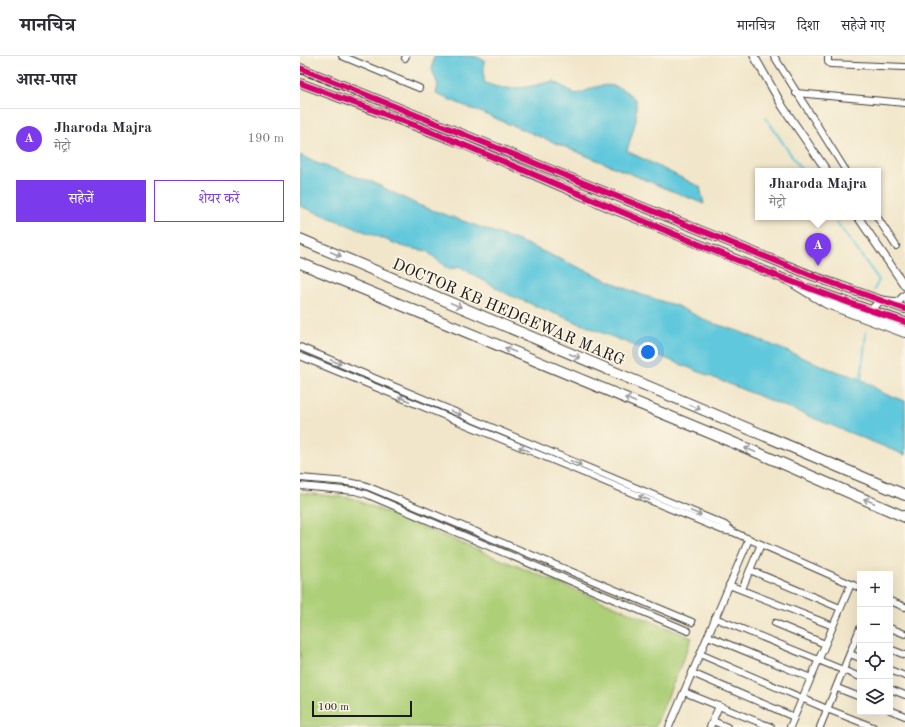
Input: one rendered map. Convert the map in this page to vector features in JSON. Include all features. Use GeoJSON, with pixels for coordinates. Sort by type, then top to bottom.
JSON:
{"type":"FeatureCollection","features":[{"type":"Feature","properties":{"kind":"highway","name":"DOCTOR KB HEDGEWAR MARG"},"geometry":{"type":"LineString","coordinates":[[300,239],[905,495]]}},
{"type":"Feature","properties":{"kind":"highway"},"geometry":{"type":"LineString","coordinates":[[300,263],[763,455],[905,517]]}},
{"type":"Feature","properties":{"kind":"highway"},"geometry":{"type":"LineString","coordinates":[[791,281],[827,303],[905,332]]}},
{"type":"Feature","properties":{"kind":"main road"},"geometry":{"type":"LineString","coordinates":[[300,68],[813,276],[905,309]]}},
{"type":"Feature","properties":{"kind":"main road"},"geometry":{"type":"LineString","coordinates":[[300,83],[458,142],[791,281],[870,311],[905,322]]}},
{"type":"Feature","properties":{"kind":"street"},"geometry":{"type":"LineString","coordinates":[[342,56],[419,88]]}},
{"type":"Feature","properties":{"kind":"street"},"geometry":{"type":"LineString","coordinates":[[754,56],[783,107],[824,168]]}},
{"type":"Feature","properties":{"kind":"street"},"geometry":{"type":"LineString","coordinates":[[774,56],[844,168]]}},
{"type":"Feature","properties":{"kind":"street"},"geometry":{"type":"LineString","coordinates":[[828,56],[828,62],[830,64],[905,66]]}},
{"type":"Feature","properties":{"kind":"street"},"geometry":{"type":"LineString","coordinates":[[796,93],[905,103]]}},
{"type":"Feature","properties":{"kind":"street"},"geometry":{"type":"LineString","coordinates":[[860,220],[905,286]]}},
{"type":"Feature","properties":{"kind":"street"},"geometry":{"type":"LineString","coordinates":[[879,220],[896,246]]}},
{"type":"Feature","properties":{"kind":"street"},"geometry":{"type":"LineString","coordinates":[[870,311],[881,300],[898,302],[905,295]]}},
{"type":"Feature","properties":{"kind":"street"},"geometry":{"type":"LineString","coordinates":[[300,348],[725,525],[732,532]]}},
{"type":"Feature","properties":{"kind":"street"},"geometry":{"type":"LineString","coordinates":[[300,356],[700,522],[749,539],[857,587]]}},
{"type":"Feature","properties":{"kind":"street"},"geometry":{"type":"LineString","coordinates":[[300,478],[364,485],[692,622]]}},
{"type":"Feature","properties":{"kind":"street"},"geometry":{"type":"LineString","coordinates":[[300,486],[355,491],[366,494],[688,631]]}},
{"type":"Feature","properties":{"kind":"street"},"geometry":{"type":"LineString","coordinates":[[672,726],[684,692],[749,539]]}},
{"type":"Feature","properties":{"kind":"street"},"geometry":{"type":"LineString","coordinates":[[742,589],[761,544]]}},
{"type":"Feature","properties":{"kind":"street"},"geometry":{"type":"LineString","coordinates":[[750,570],[840,608]]}},
{"type":"Feature","properties":{"kind":"street"},"geometry":{"type":"LineString","coordinates":[[790,727],[851,584]]}},
{"type":"Feature","properties":{"kind":"street"},"geometry":{"type":"LineString","coordinates":[[729,585],[833,626]]}},
{"type":"Feature","properties":{"kind":"street"},"geometry":{"type":"LineString","coordinates":[[893,601],[905,607]]}},
{"type":"Feature","properties":{"kind":"street"},"geometry":{"type":"LineString","coordinates":[[715,618],[857,676]]}},
{"type":"Feature","properties":{"kind":"street"},"geometry":{"type":"LineString","coordinates":[[775,623],[825,644]]}},
{"type":"Feature","properties":{"kind":"street"},"geometry":{"type":"LineString","coordinates":[[893,629],[905,634]]}},
{"type":"Feature","properties":{"kind":"street"},"geometry":{"type":"LineString","coordinates":[[708,636],[811,678]]}},
{"type":"Feature","properties":{"kind":"street"},"geometry":{"type":"LineString","coordinates":[[821,727],[827,709],[857,639]]}},
{"type":"Feature","properties":{"kind":"street"},"geometry":{"type":"LineString","coordinates":[[893,650],[905,655]]}},
{"type":"Feature","properties":{"kind":"street"},"geometry":{"type":"LineString","coordinates":[[700,654],[802,699],[873,727]]}},
{"type":"Feature","properties":{"kind":"street"},"geometry":{"type":"LineString","coordinates":[[850,654],[857,657]]}},
{"type":"Feature","properties":{"kind":"street"},"geometry":{"type":"LineString","coordinates":[[893,671],[905,676]]}},
{"type":"Feature","properties":{"kind":"street"},"geometry":{"type":"LineString","coordinates":[[692,673],[794,717]]}},
{"type":"Feature","properties":{"kind":"street"},"geometry":{"type":"LineString","coordinates":[[837,688],[857,697]]}},
{"type":"Feature","properties":{"kind":"street"},"geometry":{"type":"LineString","coordinates":[[893,690],[905,695]]}},
{"type":"Feature","properties":{"kind":"street"},"geometry":{"type":"LineString","coordinates":[[684,692],[770,727]]}},
{"type":"Feature","properties":{"kind":"street"},"geometry":{"type":"LineString","coordinates":[[719,706],[712,724],[727,727]]}},
{"type":"Feature","properties":{"kind":"street"},"geometry":{"type":"LineString","coordinates":[[893,711],[905,716]]}},
{"type":"Feature","properties":{"kind":"green space"},"geometry":{"type":"Polygon","coordinates":[[[300,493],[351,498],[692,638],[655,727],[300,727],[300,493]]]}},
{"type":"Feature","properties":{"kind":"water"},"geometry":{"type":"Polygon","coordinates":[[[434,56],[474,56],[484,60],[484,82],[500,87],[527,87],[553,81],[576,94],[606,85],[620,88],[636,100],[636,120],[627,151],[700,187],[704,204],[436,94],[438,85],[432,70],[434,56]]]}},
{"type":"Feature","properties":{"kind":"water"},"geometry":{"type":"Polygon","coordinates":[[[300,155],[316,163],[372,182],[418,205],[519,241],[639,294],[677,306],[709,322],[738,331],[830,369],[861,379],[885,394],[905,401],[905,455],[509,295],[460,267],[448,269],[427,251],[404,247],[300,206],[300,155]]]}},
{"type":"Feature","properties":{"kind":"waterway"},"geometry":{"type":"LineString","coordinates":[[766,118],[800,168]]}},
{"type":"Feature","properties":{"kind":"waterway"},"geometry":{"type":"LineString","coordinates":[[835,220],[879,280],[874,290]]}},
{"type":"Feature","properties":{"kind":"waterway"},"geometry":{"type":"LineString","coordinates":[[861,380],[866,332]]}},
{"type":"Feature","properties":{"kind":"railway"},"geometry":{"type":"LineString","coordinates":[[300,73],[905,308]]}},
{"type":"Feature","properties":{"kind":"cycle path"},"geometry":{"type":"LineString","coordinates":[[300,68],[813,276],[905,309]]}},
{"type":"Feature","properties":{"kind":"cycle path"},"geometry":{"type":"LineString","coordinates":[[300,83],[439,135],[680,237],[792,282],[905,322]]}},
{"type":"Feature","properties":{"kind":"place","name":"Jharoda Majra"},"geometry":{"type":"Point","coordinates":[818,266]}}]}
